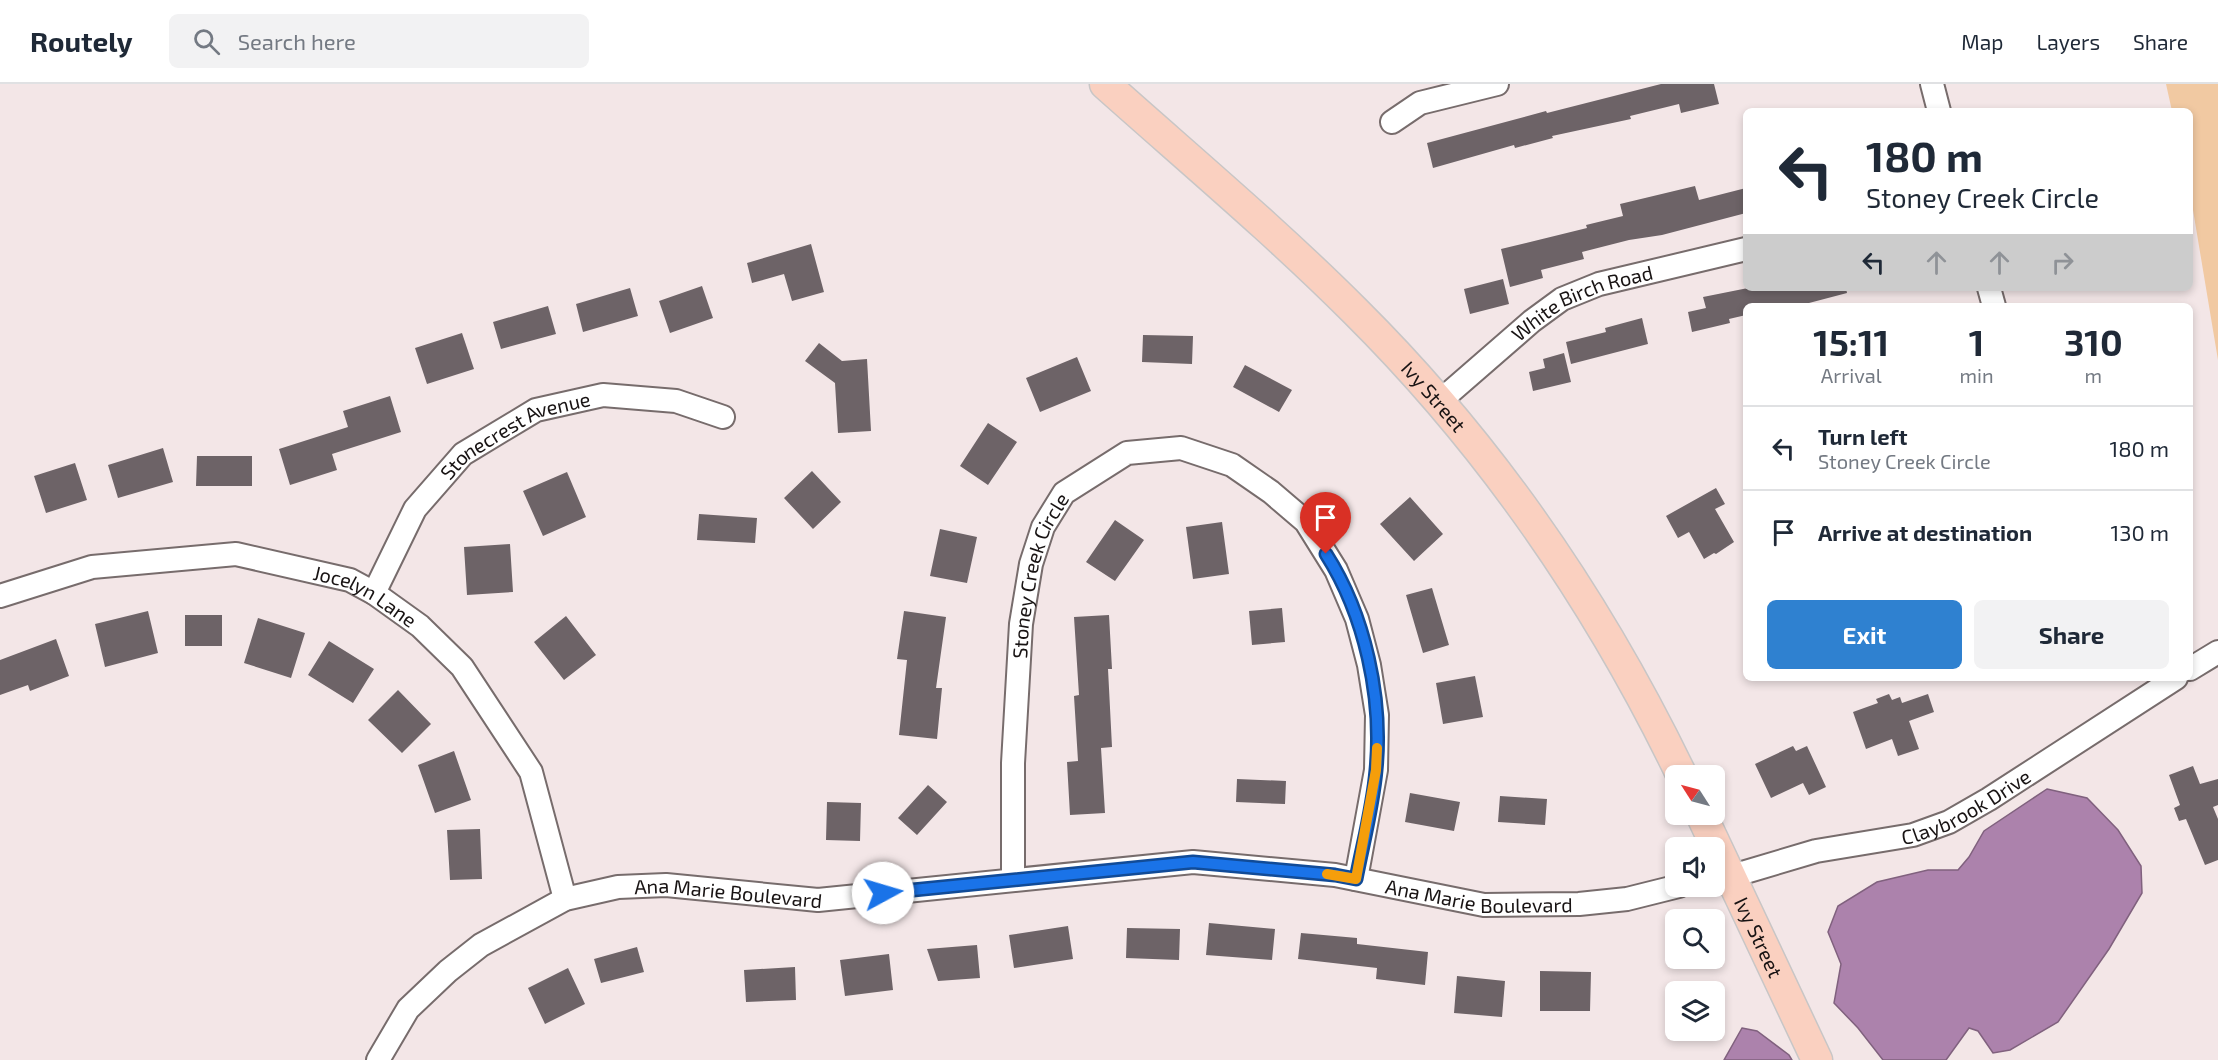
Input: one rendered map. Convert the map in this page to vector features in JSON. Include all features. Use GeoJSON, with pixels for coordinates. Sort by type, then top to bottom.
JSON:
{"type":"FeatureCollection","features":[{"type":"Feature","properties":{"kind":"main road","name":"Ivy Street"},"geometry":{"type":"LineString","coordinates":[[1105,84],[1356,311],[1440,401],[1489,461],[1545,536],[1582,592],[1653,714],[1677,765]]}},
{"type":"Feature","properties":{"kind":"main road","name":"Ivy Street"},"geometry":{"type":"LineString","coordinates":[[1725,882],[1817,1060]]}},
{"type":"Feature","properties":{"kind":"street"},"geometry":{"type":"LineString","coordinates":[[1392,122],[1420,103],[1497,84]]}},
{"type":"Feature","properties":{"kind":"street"},"geometry":{"type":"LineString","coordinates":[[1932,84],[1938,108]]}},
{"type":"Feature","properties":{"kind":"street","name":"White Birch Road"},"geometry":{"type":"LineString","coordinates":[[1440,401],[1532,321],[1562,299],[1599,284],[1743,250]]}},
{"type":"Feature","properties":{"kind":"street","name":"Stonecrest Avenue"},"geometry":{"type":"LineString","coordinates":[[374,593],[415,509],[463,454],[536,410],[603,395],[676,401],[723,417]]}},
{"type":"Feature","properties":{"kind":"street","name":"Stoney Creek Circle"},"geometry":{"type":"LineString","coordinates":[[1012,880],[1013,763],[1021,624],[1031,564],[1043,527],[1064,493],[1127,453],[1181,448],[1232,465],[1271,492],[1306,522],[1336,570],[1357,619],[1369,665],[1377,715],[1376,770],[1356,879]]}},
{"type":"Feature","properties":{"kind":"street","name":"Jocelyn Lane"},"geometry":{"type":"LineString","coordinates":[[0,596],[92,567],[236,554],[350,580],[374,593],[420,626],[462,667],[531,772],[565,899]]}},
{"type":"Feature","properties":{"kind":"street"},"geometry":{"type":"LineString","coordinates":[[2193,667],[2218,652]]}},
{"type":"Feature","properties":{"kind":"street","name":"Claybrook Drive"},"geometry":{"type":"LineString","coordinates":[[1725,877],[1816,851],[1850,844],[1880,842],[1949,822],[1989,799],[2166,681]]}},
{"type":"Feature","properties":{"kind":"street","name":"Ana Marie Boulevard"},"geometry":{"type":"LineString","coordinates":[[378,1060],[408,1009],[448,971],[482,945],[565,899],[618,887],[666,885],[818,900],[1193,862],[1335,875],[1484,905],[1579,904],[1628,899],[1665,890]]}},
{"type":"Feature","properties":{"kind":"shaded area"},"geometry":{"type":"Polygon","coordinates":[[[2166,84],[2218,84],[2218,360],[2193,210],[2193,108],[2171,108],[2166,84]]]}},
{"type":"Feature","properties":{"kind":"shaded area"},"geometry":{"type":"Polygon","coordinates":[[[2047,789],[2087,798],[2118,830],[2141,866],[2142,893],[2109,949],[2058,1022],[2010,1050],[1993,1053],[1978,1031],[1969,1028],[1946,1060],[1883,1060],[1858,1028],[1834,1003],[1841,964],[1828,932],[1838,906],[1877,882],[1928,870],[1958,870],[1969,857],[1984,831],[2047,789]]]}},
{"type":"Feature","properties":{"kind":"shaded area"},"geometry":{"type":"Polygon","coordinates":[[[1742,1028],[1757,1031],[1789,1055],[1792,1060],[1724,1060],[1742,1028]]]}},
{"type":"Feature","properties":{"kind":"building"},"geometry":{"type":"Polygon","coordinates":[[[1661,84],[1714,84],[1719,104],[1681,113],[1679,104],[1630,116],[1631,119],[1552,136],[1553,138],[1515,148],[1514,145],[1433,168],[1427,143],[1546,111],[1547,113],[1661,84]]]}},
{"type":"Feature","properties":{"kind":"building"},"geometry":{"type":"Polygon","coordinates":[[[1695,186],[1699,200],[1743,189],[1743,214],[1662,235],[1629,240],[1582,252],[1584,259],[1541,270],[1543,278],[1510,287],[1501,249],[1587,228],[1586,225],[1623,216],[1620,204],[1695,186]]]}},
{"type":"Feature","properties":{"kind":"building"},"geometry":{"type":"Polygon","coordinates":[[[811,244],[824,292],[792,301],[784,274],[752,283],[747,263],[811,244]]]}},
{"type":"Feature","properties":{"kind":"building"},"geometry":{"type":"Polygon","coordinates":[[[1503,279],[1509,304],[1470,314],[1464,289],[1503,279]]]}},
{"type":"Feature","properties":{"kind":"building"},"geometry":{"type":"Polygon","coordinates":[[[702,286],[713,318],[670,333],[659,301],[702,286]]]}},
{"type":"Feature","properties":{"kind":"building"},"geometry":{"type":"Polygon","coordinates":[[[630,288],[638,316],[583,332],[576,304],[630,288]]]}},
{"type":"Feature","properties":{"kind":"building"},"geometry":{"type":"Polygon","coordinates":[[[1743,289],[1743,291],[1847,291],[1847,293],[1809,303],[1743,303],[1743,316],[1729,319],[1730,323],[1692,332],[1688,312],[1706,308],[1703,297],[1743,289]]]}},
{"type":"Feature","properties":{"kind":"building"},"geometry":{"type":"Polygon","coordinates":[[[548,306],[556,334],[501,349],[493,322],[548,306]]]}},
{"type":"Feature","properties":{"kind":"building"},"geometry":{"type":"Polygon","coordinates":[[[1642,318],[1648,344],[1571,364],[1566,342],[1606,332],[1605,328],[1642,318]]]}},
{"type":"Feature","properties":{"kind":"building"},"geometry":{"type":"Polygon","coordinates":[[[462,333],[474,369],[427,384],[415,348],[462,333]]]}},
{"type":"Feature","properties":{"kind":"building"},"geometry":{"type":"Polygon","coordinates":[[[1143,335],[1193,336],[1192,364],[1142,362],[1143,335]]]}},
{"type":"Feature","properties":{"kind":"building"},"geometry":{"type":"Polygon","coordinates":[[[819,343],[842,361],[867,359],[871,431],[838,433],[835,383],[805,361],[819,343]]]}},
{"type":"Feature","properties":{"kind":"building"},"geometry":{"type":"Polygon","coordinates":[[[1564,353],[1571,382],[1533,391],[1529,372],[1545,368],[1543,359],[1564,353]]]}},
{"type":"Feature","properties":{"kind":"building"},"geometry":{"type":"Polygon","coordinates":[[[1077,357],[1091,391],[1040,412],[1026,378],[1077,357]]]}},
{"type":"Feature","properties":{"kind":"building"},"geometry":{"type":"Polygon","coordinates":[[[1245,365],[1292,390],[1279,412],[1233,387],[1245,365]]]}},
{"type":"Feature","properties":{"kind":"building"},"geometry":{"type":"Polygon","coordinates":[[[390,396],[401,432],[332,454],[337,470],[290,485],[279,449],[348,427],[343,411],[390,396]]]}},
{"type":"Feature","properties":{"kind":"building"},"geometry":{"type":"Polygon","coordinates":[[[988,423],[1017,442],[988,485],[960,466],[988,423]]]}},
{"type":"Feature","properties":{"kind":"building"},"geometry":{"type":"Polygon","coordinates":[[[163,448],[173,482],[118,498],[108,465],[163,448]]]}},
{"type":"Feature","properties":{"kind":"building"},"geometry":{"type":"Polygon","coordinates":[[[197,456],[252,456],[252,486],[196,486],[197,456]]]}},
{"type":"Feature","properties":{"kind":"building"},"geometry":{"type":"Polygon","coordinates":[[[75,463],[87,500],[46,513],[34,476],[75,463]]]}},
{"type":"Feature","properties":{"kind":"building"},"geometry":{"type":"Polygon","coordinates":[[[812,471],[841,502],[813,529],[784,498],[812,471]]]}},
{"type":"Feature","properties":{"kind":"building"},"geometry":{"type":"Polygon","coordinates":[[[567,472],[586,517],[543,536],[523,491],[567,472]]]}},
{"type":"Feature","properties":{"kind":"building"},"geometry":{"type":"Polygon","coordinates":[[[1716,488],[1725,504],[1715,509],[1734,542],[1704,559],[1689,532],[1678,538],[1666,516],[1716,488]]]}},
{"type":"Feature","properties":{"kind":"building"},"geometry":{"type":"Polygon","coordinates":[[[1410,497],[1443,534],[1414,561],[1380,524],[1410,497]]]}},
{"type":"Feature","properties":{"kind":"building"},"geometry":{"type":"Polygon","coordinates":[[[699,514],[757,518],[755,543],[697,540],[699,514]]]}},
{"type":"Feature","properties":{"kind":"building"},"geometry":{"type":"Polygon","coordinates":[[[1115,520],[1144,540],[1115,581],[1086,562],[1115,520]]]}},
{"type":"Feature","properties":{"kind":"building"},"geometry":{"type":"Polygon","coordinates":[[[1222,522],[1229,574],[1193,579],[1186,527],[1222,522]]]}},
{"type":"Feature","properties":{"kind":"building"},"geometry":{"type":"Polygon","coordinates":[[[940,529],[977,537],[967,583],[930,576],[940,529]]]}},
{"type":"Feature","properties":{"kind":"building"},"geometry":{"type":"Polygon","coordinates":[[[510,544],[513,592],[467,595],[464,547],[510,544]]]}},
{"type":"Feature","properties":{"kind":"building"},"geometry":{"type":"Polygon","coordinates":[[[1432,588],[1449,645],[1423,653],[1406,595],[1432,588]]]}},
{"type":"Feature","properties":{"kind":"building"},"geometry":{"type":"Polygon","coordinates":[[[1282,608],[1285,642],[1252,645],[1249,611],[1282,608]]]}},
{"type":"Feature","properties":{"kind":"building"},"geometry":{"type":"Polygon","coordinates":[[[148,611],[158,653],[105,667],[95,624],[148,611]]]}},
{"type":"Feature","properties":{"kind":"building"},"geometry":{"type":"Polygon","coordinates":[[[904,611],[946,617],[936,688],[942,688],[937,739],[899,735],[907,660],[897,659],[904,611]]]}},
{"type":"Feature","properties":{"kind":"building"},"geometry":{"type":"Polygon","coordinates":[[[185,615],[222,615],[222,646],[185,646],[185,615]]]}},
{"type":"Feature","properties":{"kind":"building"},"geometry":{"type":"Polygon","coordinates":[[[1109,615],[1112,669],[1108,669],[1112,747],[1101,748],[1105,813],[1070,815],[1067,762],[1078,761],[1074,696],[1079,695],[1074,617],[1109,615]]]}},
{"type":"Feature","properties":{"kind":"building"},"geometry":{"type":"Polygon","coordinates":[[[566,616],[596,655],[564,680],[534,642],[566,616]]]}},
{"type":"Feature","properties":{"kind":"building"},"geometry":{"type":"Polygon","coordinates":[[[258,618],[305,633],[291,678],[244,663],[258,618]]]}},
{"type":"Feature","properties":{"kind":"building"},"geometry":{"type":"Polygon","coordinates":[[[56,639],[69,676],[30,691],[28,685],[0,695],[0,660],[56,639]]]}},
{"type":"Feature","properties":{"kind":"building"},"geometry":{"type":"Polygon","coordinates":[[[329,641],[374,669],[353,703],[308,675],[329,641]]]}},
{"type":"Feature","properties":{"kind":"building"},"geometry":{"type":"Polygon","coordinates":[[[1475,676],[1483,717],[1443,724],[1436,683],[1475,676]]]}},
{"type":"Feature","properties":{"kind":"building"},"geometry":{"type":"Polygon","coordinates":[[[398,690],[431,724],[402,753],[368,720],[398,690]]]}},
{"type":"Feature","properties":{"kind":"building"},"geometry":{"type":"Polygon","coordinates":[[[1889,694],[1892,700],[1900,697],[1902,703],[1928,694],[1934,712],[1909,721],[1919,749],[1898,756],[1892,739],[1866,749],[1853,712],[1878,703],[1876,699],[1889,694]]]}},
{"type":"Feature","properties":{"kind":"building"},"geometry":{"type":"Polygon","coordinates":[[[1793,746],[1796,751],[1807,746],[1826,787],[1809,795],[1803,783],[1771,798],[1755,764],[1793,746]]]}},
{"type":"Feature","properties":{"kind":"building"},"geometry":{"type":"Polygon","coordinates":[[[454,751],[471,800],[435,813],[418,765],[454,751]]]}},
{"type":"Feature","properties":{"kind":"building"},"geometry":{"type":"Polygon","coordinates":[[[2193,766],[2200,784],[2218,779],[2218,805],[2213,807],[2218,819],[2218,860],[2205,865],[2186,819],[2179,821],[2174,808],[2180,805],[2169,775],[2193,766]]]}},
{"type":"Feature","properties":{"kind":"building"},"geometry":{"type":"Polygon","coordinates":[[[1237,779],[1286,781],[1285,804],[1236,802],[1237,779]]]}},
{"type":"Feature","properties":{"kind":"building"},"geometry":{"type":"Polygon","coordinates":[[[928,785],[947,802],[917,835],[898,818],[928,785]]]}},
{"type":"Feature","properties":{"kind":"building"},"geometry":{"type":"Polygon","coordinates":[[[1410,793],[1460,802],[1454,831],[1405,822],[1410,793]]]}},
{"type":"Feature","properties":{"kind":"building"},"geometry":{"type":"Polygon","coordinates":[[[1500,796],[1547,799],[1545,825],[1498,822],[1500,796]]]}},
{"type":"Feature","properties":{"kind":"building"},"geometry":{"type":"Polygon","coordinates":[[[827,802],[861,803],[860,841],[826,840],[827,802]]]}},
{"type":"Feature","properties":{"kind":"building"},"geometry":{"type":"Polygon","coordinates":[[[480,829],[482,879],[450,880],[447,830],[480,829]]]}},
{"type":"Feature","properties":{"kind":"building"},"geometry":{"type":"Polygon","coordinates":[[[1209,923],[1275,929],[1272,960],[1206,955],[1209,923]]]}},
{"type":"Feature","properties":{"kind":"building"},"geometry":{"type":"Polygon","coordinates":[[[1068,926],[1073,959],[1014,968],[1009,935],[1068,926]]]}},
{"type":"Feature","properties":{"kind":"building"},"geometry":{"type":"Polygon","coordinates":[[[1127,928],[1180,929],[1179,960],[1126,958],[1127,928]]]}},
{"type":"Feature","properties":{"kind":"building"},"geometry":{"type":"Polygon","coordinates":[[[1301,933],[1357,938],[1357,944],[1428,952],[1425,985],[1376,979],[1377,968],[1298,959],[1301,933]]]}},
{"type":"Feature","properties":{"kind":"building"},"geometry":{"type":"Polygon","coordinates":[[[977,945],[980,978],[938,981],[927,949],[977,945]]]}},
{"type":"Feature","properties":{"kind":"building"},"geometry":{"type":"Polygon","coordinates":[[[637,947],[644,972],[601,983],[594,959],[637,947]]]}},
{"type":"Feature","properties":{"kind":"building"},"geometry":{"type":"Polygon","coordinates":[[[889,954],[893,990],[845,996],[840,960],[889,954]]]}},
{"type":"Feature","properties":{"kind":"building"},"geometry":{"type":"Polygon","coordinates":[[[795,967],[796,1000],[746,1002],[744,970],[795,967]]]}},
{"type":"Feature","properties":{"kind":"building"},"geometry":{"type":"Polygon","coordinates":[[[568,968],[585,1004],[545,1024],[528,988],[568,968]]]}},
{"type":"Feature","properties":{"kind":"building"},"geometry":{"type":"Polygon","coordinates":[[[1540,971],[1591,972],[1590,1011],[1540,1011],[1540,971]]]}},
{"type":"Feature","properties":{"kind":"building"},"geometry":{"type":"Polygon","coordinates":[[[1457,976],[1505,981],[1502,1017],[1454,1013],[1457,976]]]}},
{"type":"Feature","properties":{"kind":"slow traffic"},"geometry":{"type":"LineString","coordinates":[[1327,874],[1356,879],[1376,770],[1377,748]]}},
{"type":"Feature","properties":{"kind":"route"},"geometry":{"type":"LineString","coordinates":[[883,893],[1193,862],[1335,875],[1356,879],[1376,770],[1377,715],[1369,665],[1357,619],[1336,570],[1326,554]]}}]}
